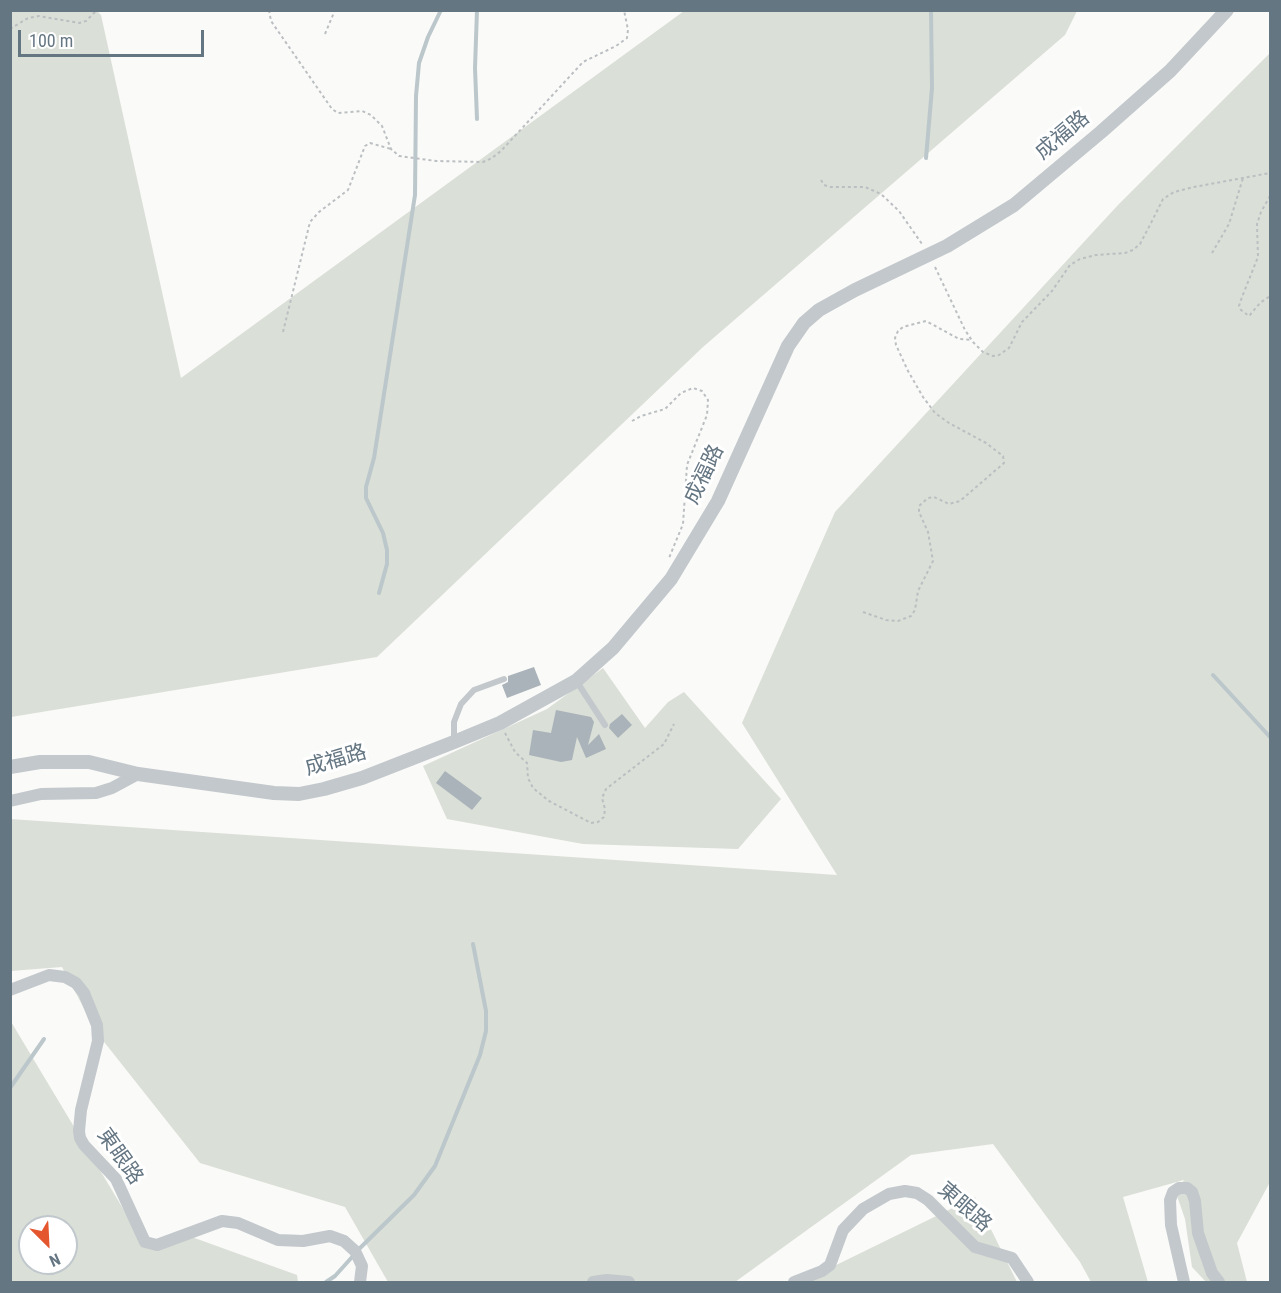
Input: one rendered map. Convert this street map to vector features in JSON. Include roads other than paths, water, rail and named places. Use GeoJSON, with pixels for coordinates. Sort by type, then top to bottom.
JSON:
{"type":"FeatureCollection","features":[{"type":"Feature","properties":{"kind":"street","name":"成福路"},"geometry":{"type":"LineString","coordinates":[[10,767],[40,762],[80,762],[138,774],[274,793],[299,794],[362,778],[454,742],[500,723],[576,681],[613,648],[671,579],[718,501],[788,346],[804,322],[819,310],[855,290],[947,246],[1014,205],[1170,71],[1227,10]]}},
{"type":"Feature","properties":{"kind":"street"},"geometry":{"type":"LineString","coordinates":[[10,801],[41,794],[96,793],[112,788],[138,774]]}},
{"type":"Feature","properties":{"kind":"street","name":"東眼路"},"geometry":{"type":"LineString","coordinates":[[10,990],[49,975],[65,977],[76,983],[84,993],[94,1017],[98,1041],[81,1110],[80,1138],[116,1179],[145,1242],[157,1245],[222,1221],[238,1223],[278,1240],[303,1241],[330,1236],[344,1241],[355,1251],[362,1266],[360,1282]]}},
{"type":"Feature","properties":{"kind":"street"},"geometry":{"type":"LineString","coordinates":[[1184,1282],[1171,1225],[1170,1200],[1173,1192],[1179,1188],[1187,1188],[1192,1192],[1204,1256],[1219,1282]]}},
{"type":"Feature","properties":{"kind":"street","name":"東眼路"},"geometry":{"type":"LineString","coordinates":[[795,1282],[830,1264],[843,1230],[862,1209],[889,1194],[905,1191],[917,1193],[928,1200],[975,1247],[1012,1258],[1028,1282]]}},
{"type":"Feature","properties":{"kind":"street"},"geometry":{"type":"LineString","coordinates":[[593,1282],[607,1280],[629,1282]]}},
{"type":"Feature","properties":{"kind":"lane"},"geometry":{"type":"LineString","coordinates":[[454,742],[454,722],[461,704],[474,690],[504,679]]}},
{"type":"Feature","properties":{"kind":"lane"},"geometry":{"type":"LineString","coordinates":[[576,681],[605,725]]}},
{"type":"Feature","properties":{"kind":"waterway"},"geometry":{"type":"LineString","coordinates":[[379,593],[387,564],[387,550],[383,533],[366,498],[366,487],[374,458],[415,195],[416,96],[419,63],[441,10]]}},
{"type":"Feature","properties":{"kind":"waterway"},"geometry":{"type":"LineString","coordinates":[[477,10],[475,68],[477,119]]}},
{"type":"Feature","properties":{"kind":"waterway"},"geometry":{"type":"LineString","coordinates":[[926,158],[932,88],[931,10]]}},
{"type":"Feature","properties":{"kind":"waterway"},"geometry":{"type":"LineString","coordinates":[[1213,675],[1270,737]]}},
{"type":"Feature","properties":{"kind":"waterway"},"geometry":{"type":"LineString","coordinates":[[358,1250],[414,1195],[435,1166],[480,1055],[486,1031],[486,1011],[473,944]]}},
{"type":"Feature","properties":{"kind":"waterway"},"geometry":{"type":"LineString","coordinates":[[10,1088],[44,1039]]}},
{"type":"Feature","properties":{"kind":"waterway"},"geometry":{"type":"LineString","coordinates":[[326,1282],[335,1276],[353,1256]]}}]}
